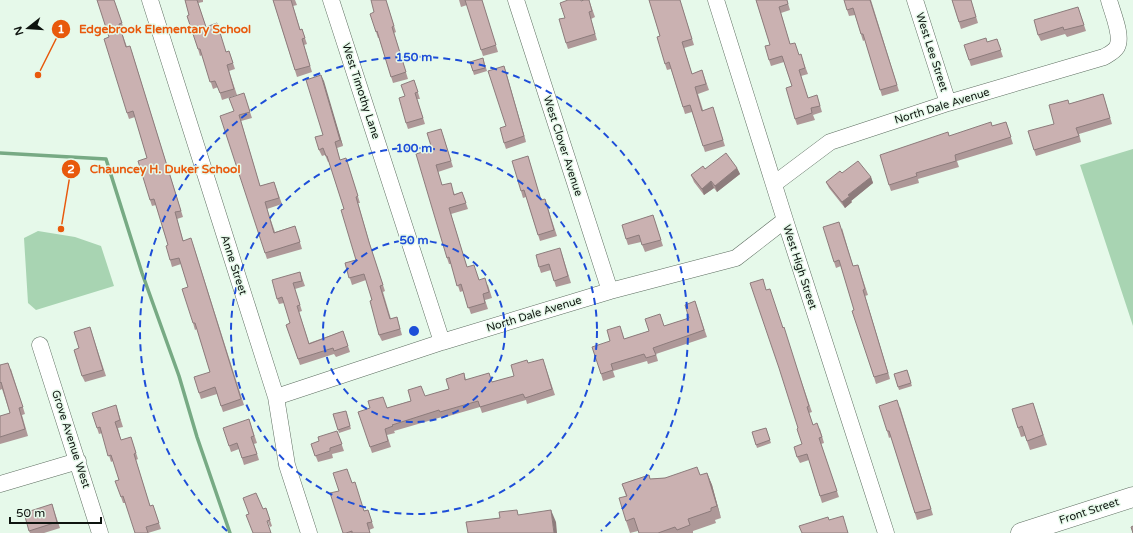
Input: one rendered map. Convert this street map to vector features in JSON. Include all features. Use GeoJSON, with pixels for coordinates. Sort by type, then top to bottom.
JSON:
{"type":"FeatureCollection","features":[{"type":"Feature","properties":{"kind":"main road","name":"Front Street"},"geometry":{"type":"LineString","coordinates":[[1021,533],[1133,497]]}},
{"type":"Feature","properties":{"kind":"street","name":"Anne Street"},"geometry":{"type":"LineString","coordinates":[[150,0],[276,397],[287,465],[309,533]]}},
{"type":"Feature","properties":{"kind":"street","name":"West Timothy Lane"},"geometry":{"type":"LineString","coordinates":[[331,0],[442,342]]}},
{"type":"Feature","properties":{"kind":"street","name":"West Clover Avenue"},"geometry":{"type":"LineString","coordinates":[[516,0],[610,291]]}},
{"type":"Feature","properties":{"kind":"street","name":"West High Street"},"geometry":{"type":"LineString","coordinates":[[716,0],[886,533]]}},
{"type":"Feature","properties":{"kind":"street","name":"West Lee Street"},"geometry":{"type":"LineString","coordinates":[[915,0],[948,103]]}},
{"type":"Feature","properties":{"kind":"street","name":"North Dale Avenue"},"geometry":{"type":"LineString","coordinates":[[774,184],[830,142],[948,103],[1104,57],[1112,53],[1118,47],[1119,38],[1118,28],[1109,0]]}},
{"type":"Feature","properties":{"kind":"street","name":"North Dale Avenue"},"geometry":{"type":"LineString","coordinates":[[276,397],[442,342],[610,291],[736,258],[785,220]]}},
{"type":"Feature","properties":{"kind":"street","name":"Grove Avenue West"},"geometry":{"type":"LineString","coordinates":[[40,345],[100,533]]}},
{"type":"Feature","properties":{"kind":"street"},"geometry":{"type":"LineString","coordinates":[[0,484],[78,461]]}},
{"type":"Feature","properties":{"kind":"green space"},"geometry":{"type":"Polygon","coordinates":[[[1133,149],[1133,326],[1080,165],[1133,149]]]}},
{"type":"Feature","properties":{"kind":"green space"},"geometry":{"type":"Polygon","coordinates":[[[38,231],[75,237],[101,246],[114,286],[36,310],[28,303],[24,238],[38,231]]]}},
{"type":"Feature","properties":{"kind":"building"},"geometry":{"type":"Polygon","coordinates":[[[97,0],[114,0],[122,23],[119,24],[126,47],[130,46],[181,211],[175,212],[183,241],[191,238],[241,399],[221,406],[215,387],[199,393],[194,377],[210,372],[195,323],[193,323],[182,289],[188,287],[179,258],[170,260],[166,246],[168,245],[154,199],[150,200],[138,161],[147,158],[133,111],[127,113],[104,39],[109,37],[97,0]]]}},
{"type":"Feature","properties":{"kind":"building"},"geometry":{"type":"Polygon","coordinates":[[[185,0],[197,0],[206,27],[217,23],[226,52],[229,51],[233,63],[227,65],[234,89],[220,93],[215,81],[210,82],[200,49],[198,49],[187,16],[189,15],[185,0]]]}},
{"type":"Feature","properties":{"kind":"building"},"geometry":{"type":"Polygon","coordinates":[[[273,0],[291,0],[300,30],[302,29],[305,38],[302,39],[310,66],[295,70],[273,0]]]}},
{"type":"Feature","properties":{"kind":"building"},"geometry":{"type":"Polygon","coordinates":[[[371,0],[386,0],[394,26],[392,27],[406,72],[391,77],[377,31],[376,32],[370,14],[374,12],[371,0]]]}},
{"type":"Feature","properties":{"kind":"building"},"geometry":{"type":"Polygon","coordinates":[[[465,0],[482,0],[496,45],[481,50],[465,0]]]}},
{"type":"Feature","properties":{"kind":"building"},"geometry":{"type":"Polygon","coordinates":[[[568,0],[589,0],[592,11],[589,12],[595,34],[566,43],[559,19],[565,18],[560,3],[568,0]]]}},
{"type":"Feature","properties":{"kind":"building"},"geometry":{"type":"Polygon","coordinates":[[[649,0],[680,0],[692,39],[682,42],[692,74],[702,70],[706,84],[695,87],[702,111],[713,107],[723,140],[703,146],[690,105],[683,107],[669,62],[665,64],[657,37],[660,36],[649,0]]]}},
{"type":"Feature","properties":{"kind":"building"},"geometry":{"type":"Polygon","coordinates":[[[756,0],[787,0],[788,4],[779,7],[790,44],[795,43],[799,55],[801,54],[805,68],[799,70],[808,98],[817,95],[820,106],[811,108],[812,113],[795,119],[786,88],[792,86],[782,56],[769,60],[765,46],[770,45],[756,0]]]}},
{"type":"Feature","properties":{"kind":"building"},"geometry":{"type":"Polygon","coordinates":[[[844,0],[870,0],[897,85],[880,90],[863,34],[861,34],[853,8],[847,10],[844,0]]]}},
{"type":"Feature","properties":{"kind":"building"},"geometry":{"type":"Polygon","coordinates":[[[952,0],[971,0],[976,17],[959,22],[952,0]]]}},
{"type":"Feature","properties":{"kind":"building"},"geometry":{"type":"Polygon","coordinates":[[[1078,7],[1084,25],[1064,30],[1063,27],[1038,35],[1034,20],[1078,7]]]}},
{"type":"Feature","properties":{"kind":"building"},"geometry":{"type":"Polygon","coordinates":[[[986,38],[987,42],[997,39],[1001,50],[969,60],[964,45],[986,38]]]}},
{"type":"Feature","properties":{"kind":"building"},"geometry":{"type":"Polygon","coordinates":[[[483,58],[485,68],[473,71],[470,62],[483,58]]]}},
{"type":"Feature","properties":{"kind":"building"},"geometry":{"type":"Polygon","coordinates":[[[504,66],[524,136],[504,143],[500,128],[506,126],[488,71],[504,66]]]}},
{"type":"Feature","properties":{"kind":"building"},"geometry":{"type":"Polygon","coordinates":[[[321,75],[340,140],[335,142],[340,160],[346,158],[358,196],[356,197],[369,242],[383,285],[380,286],[390,319],[397,317],[400,329],[379,335],[370,301],[372,300],[364,274],[349,278],[345,263],[356,260],[341,210],[344,209],[327,156],[323,148],[319,150],[315,137],[323,135],[306,80],[321,75]]]}},
{"type":"Feature","properties":{"kind":"building"},"geometry":{"type":"Polygon","coordinates":[[[414,80],[418,92],[415,93],[423,118],[406,123],[399,98],[405,96],[401,85],[414,80]]]}},
{"type":"Feature","properties":{"kind":"building"},"geometry":{"type":"Polygon","coordinates":[[[244,93],[250,112],[239,115],[260,186],[274,182],[279,198],[265,202],[274,233],[295,226],[300,242],[265,253],[220,116],[234,111],[229,98],[244,93]]]}},
{"type":"Feature","properties":{"kind":"building"},"geometry":{"type":"Polygon","coordinates":[[[1103,94],[1110,118],[1076,128],[1079,136],[1034,150],[1028,131],[1054,124],[1049,105],[1068,100],[1069,104],[1103,94]]]}},
{"type":"Feature","properties":{"kind":"building"},"geometry":{"type":"Polygon","coordinates":[[[991,122],[992,126],[1006,122],[1011,137],[955,155],[956,161],[916,173],[917,176],[889,185],[880,155],[948,132],[949,136],[991,122]]]}},
{"type":"Feature","properties":{"kind":"building"},"geometry":{"type":"Polygon","coordinates":[[[441,129],[451,161],[436,165],[442,185],[451,183],[454,195],[462,192],[466,203],[449,208],[467,267],[474,265],[479,280],[485,278],[489,292],[483,294],[485,303],[468,308],[461,284],[457,286],[449,257],[447,258],[416,154],[432,149],[427,133],[441,129]]]}},
{"type":"Feature","properties":{"kind":"building"},"geometry":{"type":"Polygon","coordinates":[[[726,153],[737,168],[715,186],[711,181],[702,189],[691,175],[703,166],[705,169],[726,153]]]}},
{"type":"Feature","properties":{"kind":"building"},"geometry":{"type":"Polygon","coordinates":[[[528,156],[541,200],[545,199],[554,230],[538,235],[524,190],[521,191],[512,161],[528,156]]]}},
{"type":"Feature","properties":{"kind":"building"},"geometry":{"type":"Polygon","coordinates":[[[858,161],[871,177],[848,195],[850,196],[842,202],[826,182],[840,171],[842,173],[858,161]]]}},
{"type":"Feature","properties":{"kind":"building"},"geometry":{"type":"Polygon","coordinates":[[[653,215],[661,240],[642,245],[639,235],[626,239],[622,225],[653,215]]]}},
{"type":"Feature","properties":{"kind":"building"},"geometry":{"type":"Polygon","coordinates":[[[839,222],[853,266],[858,265],[865,289],[863,290],[888,373],[874,377],[852,311],[854,310],[839,260],[834,262],[823,227],[839,222]]]}},
{"type":"Feature","properties":{"kind":"building"},"geometry":{"type":"Polygon","coordinates":[[[560,248],[568,276],[554,281],[549,264],[539,267],[536,255],[560,248]]]}},
{"type":"Feature","properties":{"kind":"building"},"geometry":{"type":"Polygon","coordinates":[[[300,272],[302,281],[293,283],[300,305],[297,306],[309,344],[343,331],[348,346],[334,351],[333,348],[298,359],[286,325],[290,323],[282,297],[277,299],[272,280],[300,272]]]}},
{"type":"Feature","properties":{"kind":"building"},"geometry":{"type":"Polygon","coordinates":[[[763,279],[766,290],[770,289],[783,328],[784,327],[809,406],[807,407],[813,425],[817,423],[822,437],[819,438],[837,491],[820,496],[807,454],[797,457],[794,447],[802,444],[797,429],[798,428],[750,283],[763,279]]]}},
{"type":"Feature","properties":{"kind":"building"},"geometry":{"type":"Polygon","coordinates":[[[695,301],[704,330],[653,348],[656,355],[646,358],[644,354],[611,364],[613,370],[601,374],[592,347],[610,341],[607,330],[620,326],[624,339],[649,331],[645,319],[660,314],[664,326],[689,318],[685,305],[695,301]]]}},
{"type":"Feature","properties":{"kind":"building"},"geometry":{"type":"Polygon","coordinates":[[[90,327],[103,370],[82,376],[74,350],[79,348],[74,332],[90,327]]]}},
{"type":"Feature","properties":{"kind":"building"},"geometry":{"type":"Polygon","coordinates":[[[543,359],[552,389],[525,398],[523,394],[480,407],[478,401],[440,412],[439,410],[392,425],[393,426],[385,429],[388,441],[370,447],[358,412],[370,408],[368,401],[383,397],[387,408],[411,401],[408,390],[421,386],[425,396],[449,389],[446,379],[464,373],[465,380],[489,373],[492,382],[514,376],[511,365],[527,360],[528,363],[543,359]]]}},
{"type":"Feature","properties":{"kind":"building"},"geometry":{"type":"Polygon","coordinates":[[[8,363],[23,407],[19,408],[25,429],[0,437],[0,416],[10,413],[1,382],[0,383],[0,365],[8,363]]]}},
{"type":"Feature","properties":{"kind":"building"},"geometry":{"type":"Polygon","coordinates":[[[907,370],[911,383],[898,387],[894,374],[907,370]]]}},
{"type":"Feature","properties":{"kind":"building"},"geometry":{"type":"Polygon","coordinates":[[[897,400],[931,509],[915,513],[889,431],[887,431],[879,406],[897,400]]]}},
{"type":"Feature","properties":{"kind":"building"},"geometry":{"type":"Polygon","coordinates":[[[1033,403],[1043,435],[1027,441],[1022,426],[1018,428],[1012,409],[1033,403]]]}},
{"type":"Feature","properties":{"kind":"building"},"geometry":{"type":"Polygon","coordinates":[[[116,405],[120,420],[115,422],[121,440],[131,437],[136,453],[134,454],[150,506],[153,505],[159,523],[146,527],[148,533],[135,533],[123,496],[121,497],[115,481],[119,480],[111,455],[108,456],[100,427],[97,428],[92,413],[116,405]]]}},
{"type":"Feature","properties":{"kind":"building"},"geometry":{"type":"Polygon","coordinates":[[[346,411],[350,426],[338,430],[333,414],[346,411]]]}},
{"type":"Feature","properties":{"kind":"building"},"geometry":{"type":"Polygon","coordinates":[[[249,419],[254,436],[251,437],[257,454],[242,458],[237,443],[229,446],[223,428],[249,419]]]}},
{"type":"Feature","properties":{"kind":"building"},"geometry":{"type":"Polygon","coordinates":[[[766,428],[770,440],[756,445],[752,432],[766,428]]]}},
{"type":"Feature","properties":{"kind":"building"},"geometry":{"type":"Polygon","coordinates":[[[337,431],[342,444],[330,448],[330,451],[315,456],[311,444],[319,441],[318,437],[337,431]]]}},
{"type":"Feature","properties":{"kind":"building"},"geometry":{"type":"Polygon","coordinates":[[[697,467],[700,475],[707,473],[717,506],[711,508],[711,511],[688,519],[690,525],[677,530],[675,527],[658,533],[639,533],[634,518],[626,521],[619,498],[627,496],[622,484],[649,475],[650,479],[665,478],[697,467]]]}},
{"type":"Feature","properties":{"kind":"building"},"geometry":{"type":"Polygon","coordinates":[[[347,469],[352,483],[355,482],[364,511],[368,510],[372,522],[367,523],[370,533],[352,533],[352,531],[343,533],[330,493],[339,491],[333,473],[347,469]]]}},
{"type":"Feature","properties":{"kind":"building"},"geometry":{"type":"Polygon","coordinates":[[[256,493],[263,509],[266,508],[270,520],[267,521],[271,533],[253,533],[246,515],[249,514],[243,498],[256,493]]]}},
{"type":"Feature","properties":{"kind":"building"},"geometry":{"type":"Polygon","coordinates":[[[52,504],[57,522],[29,531],[24,513],[52,504]]]}},
{"type":"Feature","properties":{"kind":"building"},"geometry":{"type":"Polygon","coordinates":[[[517,510],[518,515],[551,510],[554,533],[468,533],[466,522],[500,518],[499,512],[517,510]]]}},
{"type":"Feature","properties":{"kind":"building"},"geometry":{"type":"Polygon","coordinates":[[[843,516],[848,533],[802,533],[799,526],[828,517],[829,520],[843,516]]]}},
{"type":"Feature","properties":{"kind":"waterway"},"geometry":{"type":"LineString","coordinates":[[0,153],[106,159],[142,273],[179,376],[197,437],[230,533]]}},
{"type":"Feature","properties":{"kind":"place","name":"Edgebrook Elementary School"},"geometry":{"type":"Point","coordinates":[38,75]}},
{"type":"Feature","properties":{"kind":"place","name":"Chauncey H. Duker School"},"geometry":{"type":"Point","coordinates":[61,229]}}]}
